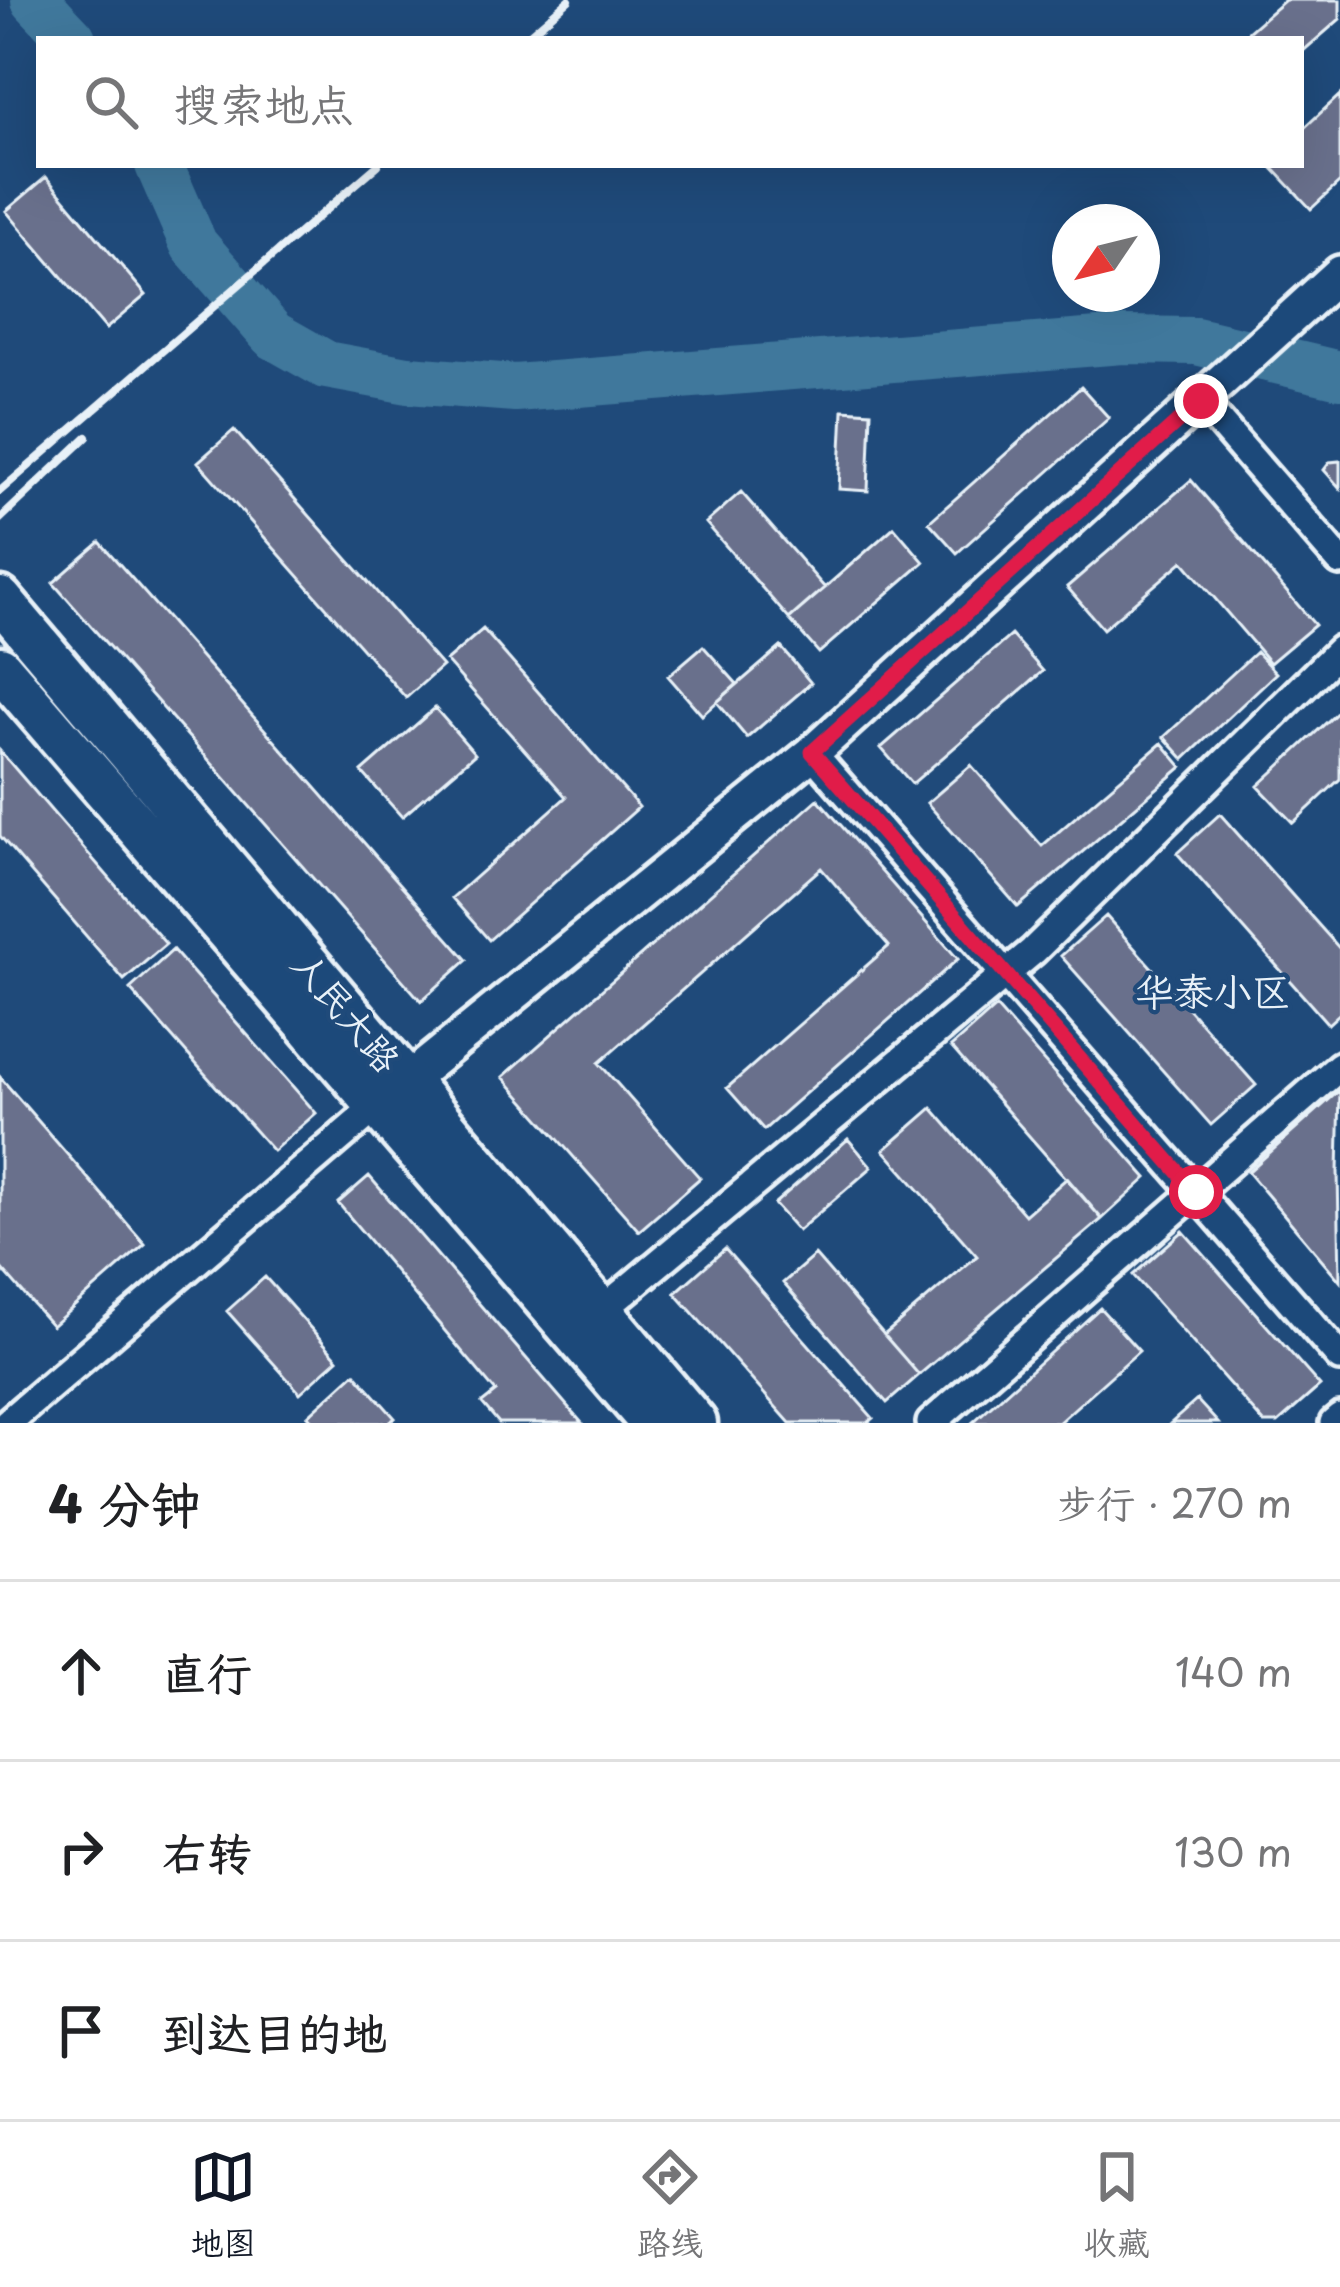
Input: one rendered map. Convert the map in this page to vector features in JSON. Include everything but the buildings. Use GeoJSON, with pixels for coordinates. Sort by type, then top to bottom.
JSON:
{"type":"FeatureCollection","features":[{"type":"Feature","properties":{"kind":"main road","name":"人民大路"},"geometry":{"type":"LineString","coordinates":[[0,599],[652,1423]]}},
{"type":"Feature","properties":{"kind":"main road","name":"人民大路"},"geometry":{"type":"LineString","coordinates":[[0,668],[599,1313],[694,1423]]}},
{"type":"Feature","properties":{"kind":"street"},"geometry":{"type":"LineString","coordinates":[[7,1423],[391,1094],[812,752],[1340,273]]}},
{"type":"Feature","properties":{"kind":"street"},"geometry":{"type":"LineString","coordinates":[[1201,401],[1340,561]]}},
{"type":"Feature","properties":{"kind":"street"},"geometry":{"type":"LineString","coordinates":[[599,1313],[1006,974],[1340,650]]}},
{"type":"Feature","properties":{"kind":"street"},"geometry":{"type":"LineString","coordinates":[[812,752],[1340,1357]]}},
{"type":"Feature","properties":{"kind":"street"},"geometry":{"type":"LineString","coordinates":[[931,1423],[1340,1066]]}},
{"type":"Feature","properties":{"kind":"waterway"},"geometry":{"type":"LineString","coordinates":[[35,0],[69,36]]}},
{"type":"Feature","properties":{"kind":"waterway"},"geometry":{"type":"LineString","coordinates":[[160,168],[194,245],[273,335],[326,365],[408,380],[515,388],[1123,340],[1196,341],[1340,375]]}},
{"type":"Feature","properties":{"kind":"railway"},"geometry":{"type":"LineString","coordinates":[[527,36],[569,0]]}},
{"type":"Feature","properties":{"kind":"railway"},"geometry":{"type":"LineString","coordinates":[[0,491],[375,168]]}},
{"type":"Feature","properties":{"kind":"railway"},"geometry":{"type":"LineString","coordinates":[[0,519],[87,437]]}},
{"type":"Feature","properties":{"kind":"district","name":"华泰小区"},"geometry":{"type":"Point","coordinates":[1213,992]}},
{"type":"Feature","properties":{"kind":"route"},"geometry":{"type":"LineString","coordinates":[[1196,1192],[812,752],[1201,401]]}}]}
